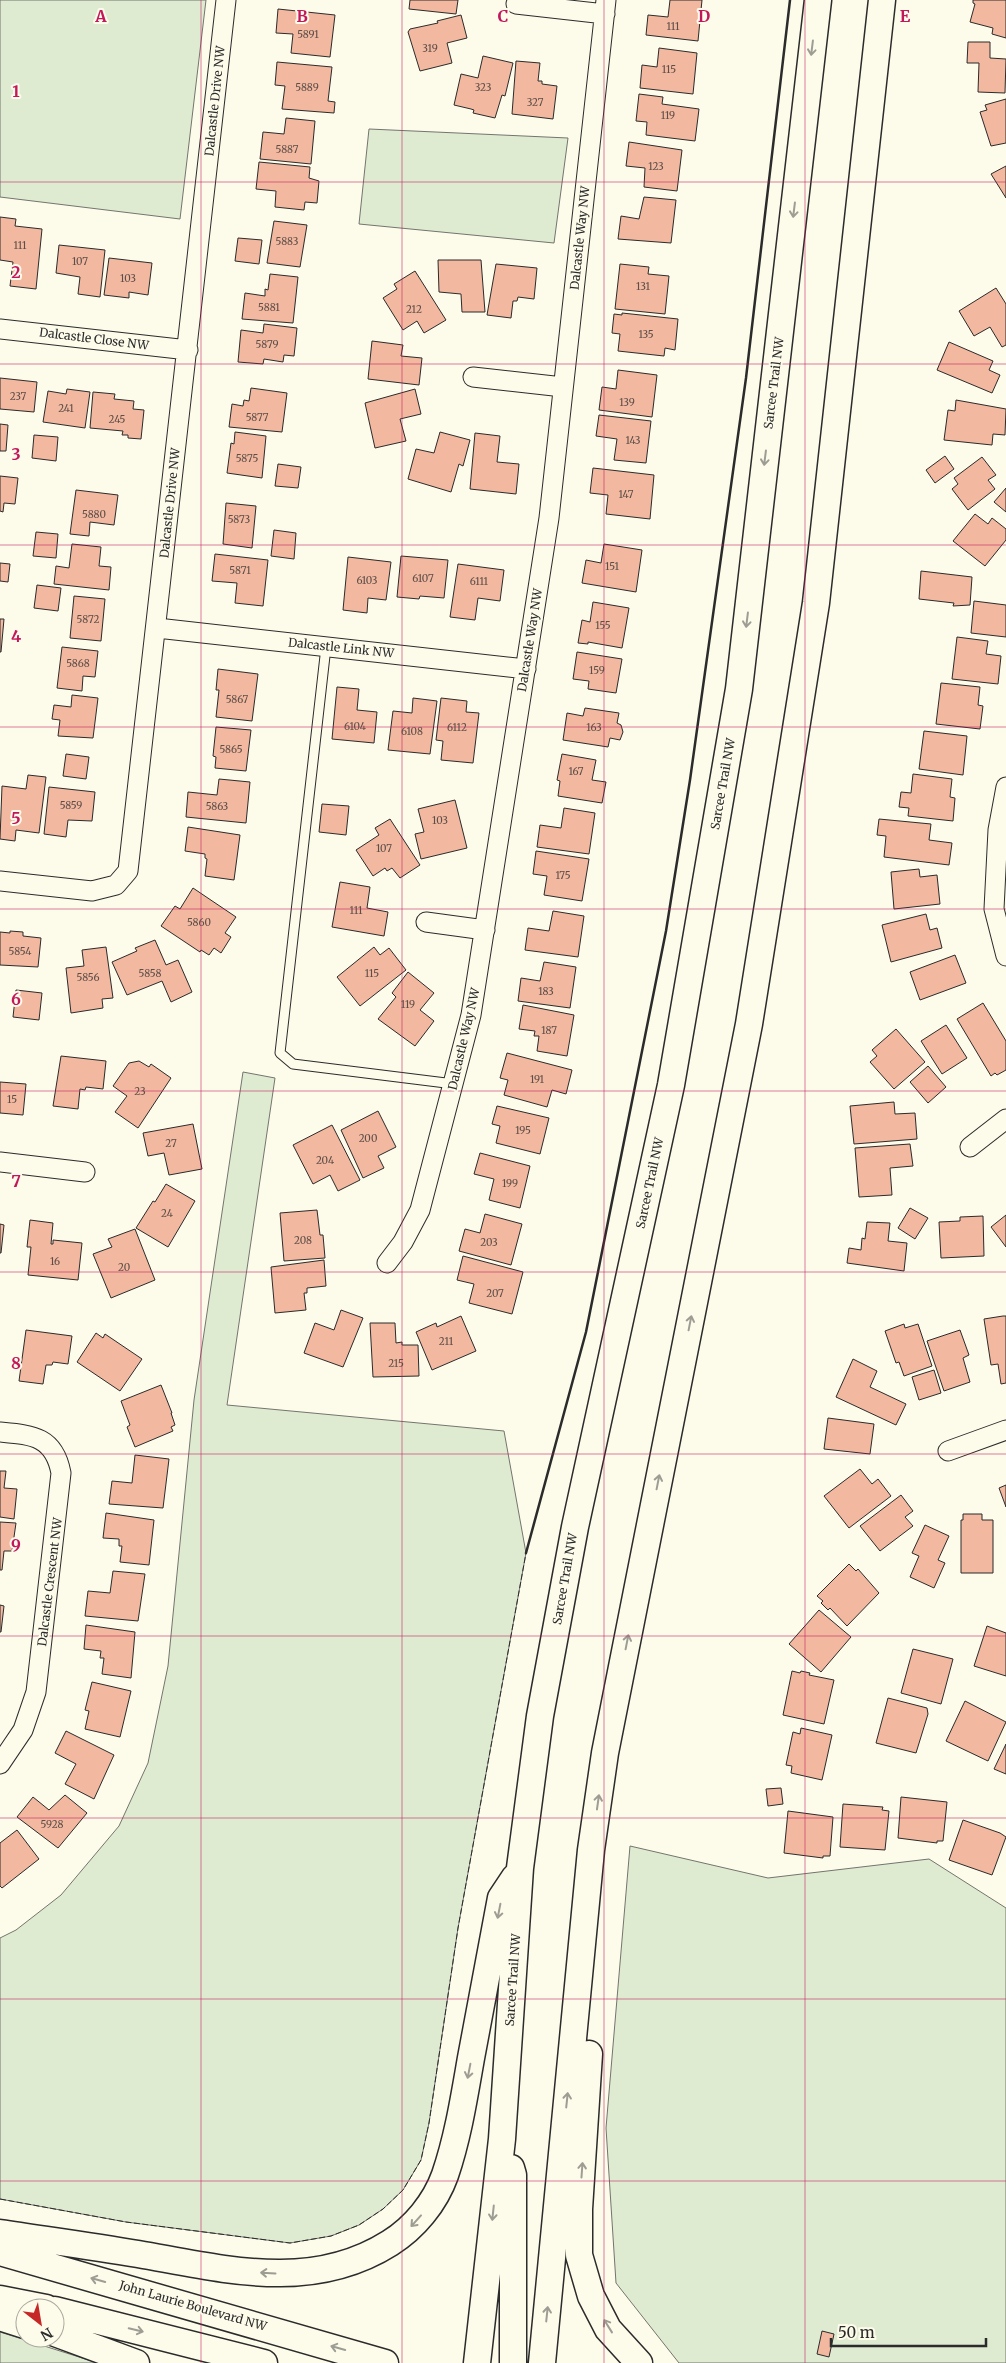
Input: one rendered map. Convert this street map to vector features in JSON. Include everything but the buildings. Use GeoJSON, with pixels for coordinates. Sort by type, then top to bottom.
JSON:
{"type":"FeatureCollection","features":[{"type":"Feature","properties":{"kind":"main road","name":"Sarcee Trail NW"},"geometry":{"type":"LineString","coordinates":[[477,2363],[502,2139],[520,1868],[540,1716],[573,1536],[672,1085],[739,688],[818,0]]}},
{"type":"Feature","properties":{"kind":"main road"},"geometry":{"type":"LineString","coordinates":[[542,2363],[591,1850],[604,1752],[749,1024],[814,613],[882,0]]}},
{"type":"Feature","properties":{"kind":"main road"},"geometry":{"type":"LineString","coordinates":[[591,1850],[597,1925],[579,2210],[579,2254],[591,2296],[608,2329],[639,2363]]}},
{"type":"Feature","properties":{"kind":"main road"},"geometry":{"type":"LineString","coordinates":[[0,2233],[99,2247],[241,2272],[288,2274],[331,2269],[370,2256],[403,2235],[430,2205],[444,2177],[459,2127],[501,1898],[520,1868]]}},
{"type":"Feature","properties":{"kind":"main road"},"geometry":{"type":"LineString","coordinates":[[502,2139],[513,2175],[513,2363]]}},
{"type":"Feature","properties":{"kind":"main road","name":"John Laurie Boulevard NW"},"geometry":{"type":"LineString","coordinates":[[0,2252],[385,2363]]}},
{"type":"Feature","properties":{"kind":"main road"},"geometry":{"type":"LineString","coordinates":[[0,2299],[15,2302]]}},
{"type":"Feature","properties":{"kind":"main road"},"geometry":{"type":"LineString","coordinates":[[65,2313],[264,2363]]}},
{"type":"Feature","properties":{"kind":"main road"},"geometry":{"type":"LineString","coordinates":[[0,2317],[15,2321]]}},
{"type":"Feature","properties":{"kind":"main road"},"geometry":{"type":"LineString","coordinates":[[65,2337],[136,2363]]}},
{"type":"Feature","properties":{"kind":"street","name":"Dalcastle Drive NW"},"geometry":{"type":"LineString","coordinates":[[0,880],[92,891],[116,885],[128,871],[226,0]]}},
{"type":"Feature","properties":{"kind":"street"},"geometry":{"type":"LineString","coordinates":[[516,4],[605,7]]}},
{"type":"Feature","properties":{"kind":"street","name":"Dalcastle Way NW"},"geometry":{"type":"LineString","coordinates":[[387,1263],[403,1242],[420,1210],[471,1016],[548,518],[605,7]]}},
{"type":"Feature","properties":{"kind":"street","name":"Dalcastle Close NW"},"geometry":{"type":"LineString","coordinates":[[0,328],[188,350]]}},
{"type":"Feature","properties":{"kind":"street"},"geometry":{"type":"LineString","coordinates":[[473,377],[563,387]]}},
{"type":"Feature","properties":{"kind":"street","name":"Dalcastle Link NW"},"geometry":{"type":"LineString","coordinates":[[156,628],[526,669]]}},
{"type":"Feature","properties":{"kind":"street"},"geometry":{"type":"LineString","coordinates":[[1006,788],[998,830],[1001,864],[994,909],[1006,956]]}},
{"type":"Feature","properties":{"kind":"street"},"geometry":{"type":"LineString","coordinates":[[426,922],[485,930]]}},
{"type":"Feature","properties":{"kind":"street"},"geometry":{"type":"LineString","coordinates":[[970,1147],[1006,1119]]}},
{"type":"Feature","properties":{"kind":"street"},"geometry":{"type":"LineString","coordinates":[[0,1162],[85,1172]]}},
{"type":"Feature","properties":{"kind":"street"},"geometry":{"type":"LineString","coordinates":[[948,1451],[1006,1430]]}},
{"type":"Feature","properties":{"kind":"street","name":"Dalcastle Crescent NW"},"geometry":{"type":"LineString","coordinates":[[0,1432],[32,1435],[39,1439],[56,1456],[61,1473],[36,1692],[24,1730],[0,1764]]}},
{"type":"Feature","properties":{"kind":"lane"},"geometry":{"type":"LineString","coordinates":[[326,647],[280,1053],[293,1064],[454,1084]]}},
{"type":"Feature","properties":{"kind":"green space"},"geometry":{"type":"Polygon","coordinates":[[[0,0],[206,0],[180,219],[0,197],[0,0]]]}},
{"type":"Feature","properties":{"kind":"green space"},"geometry":{"type":"Polygon","coordinates":[[[369,129],[568,138],[554,243],[359,224],[369,129]]]}},
{"type":"Feature","properties":{"kind":"green space"},"geometry":{"type":"Polygon","coordinates":[[[243,1072],[275,1078],[227,1405],[504,1431],[526,1553],[458,1928],[429,2123],[421,2160],[403,2190],[383,2209],[359,2225],[331,2236],[290,2243],[126,2222],[0,2199],[0,1938],[16,1930],[61,1895],[119,1826],[148,1763],[168,1666],[194,1400],[243,1072]]]}},
{"type":"Feature","properties":{"kind":"green space"},"geometry":{"type":"Polygon","coordinates":[[[630,1846],[768,1878],[929,1859],[1006,1908],[1006,2363],[679,2363],[616,2283],[606,2128],[630,1846]]]}},
{"type":"Feature","properties":{"kind":"green space"},"geometry":{"type":"Polygon","coordinates":[[[0,2332],[15,2337],[15,2348],[51,2348],[98,2363],[0,2363],[0,2332]]]}},
{"type":"Feature","properties":{"kind":"fence"},"geometry":{"type":"LineString","coordinates":[[0,2199],[126,2222],[290,2243],[331,2236],[359,2225],[383,2209],[403,2190],[421,2160],[429,2123],[458,1928],[526,1553]]}},
{"type":"Feature","properties":{"kind":"wall"},"geometry":{"type":"LineString","coordinates":[[526,1553],[586,1332],[666,931],[690,780],[746,378],[790,0]]}}]}
